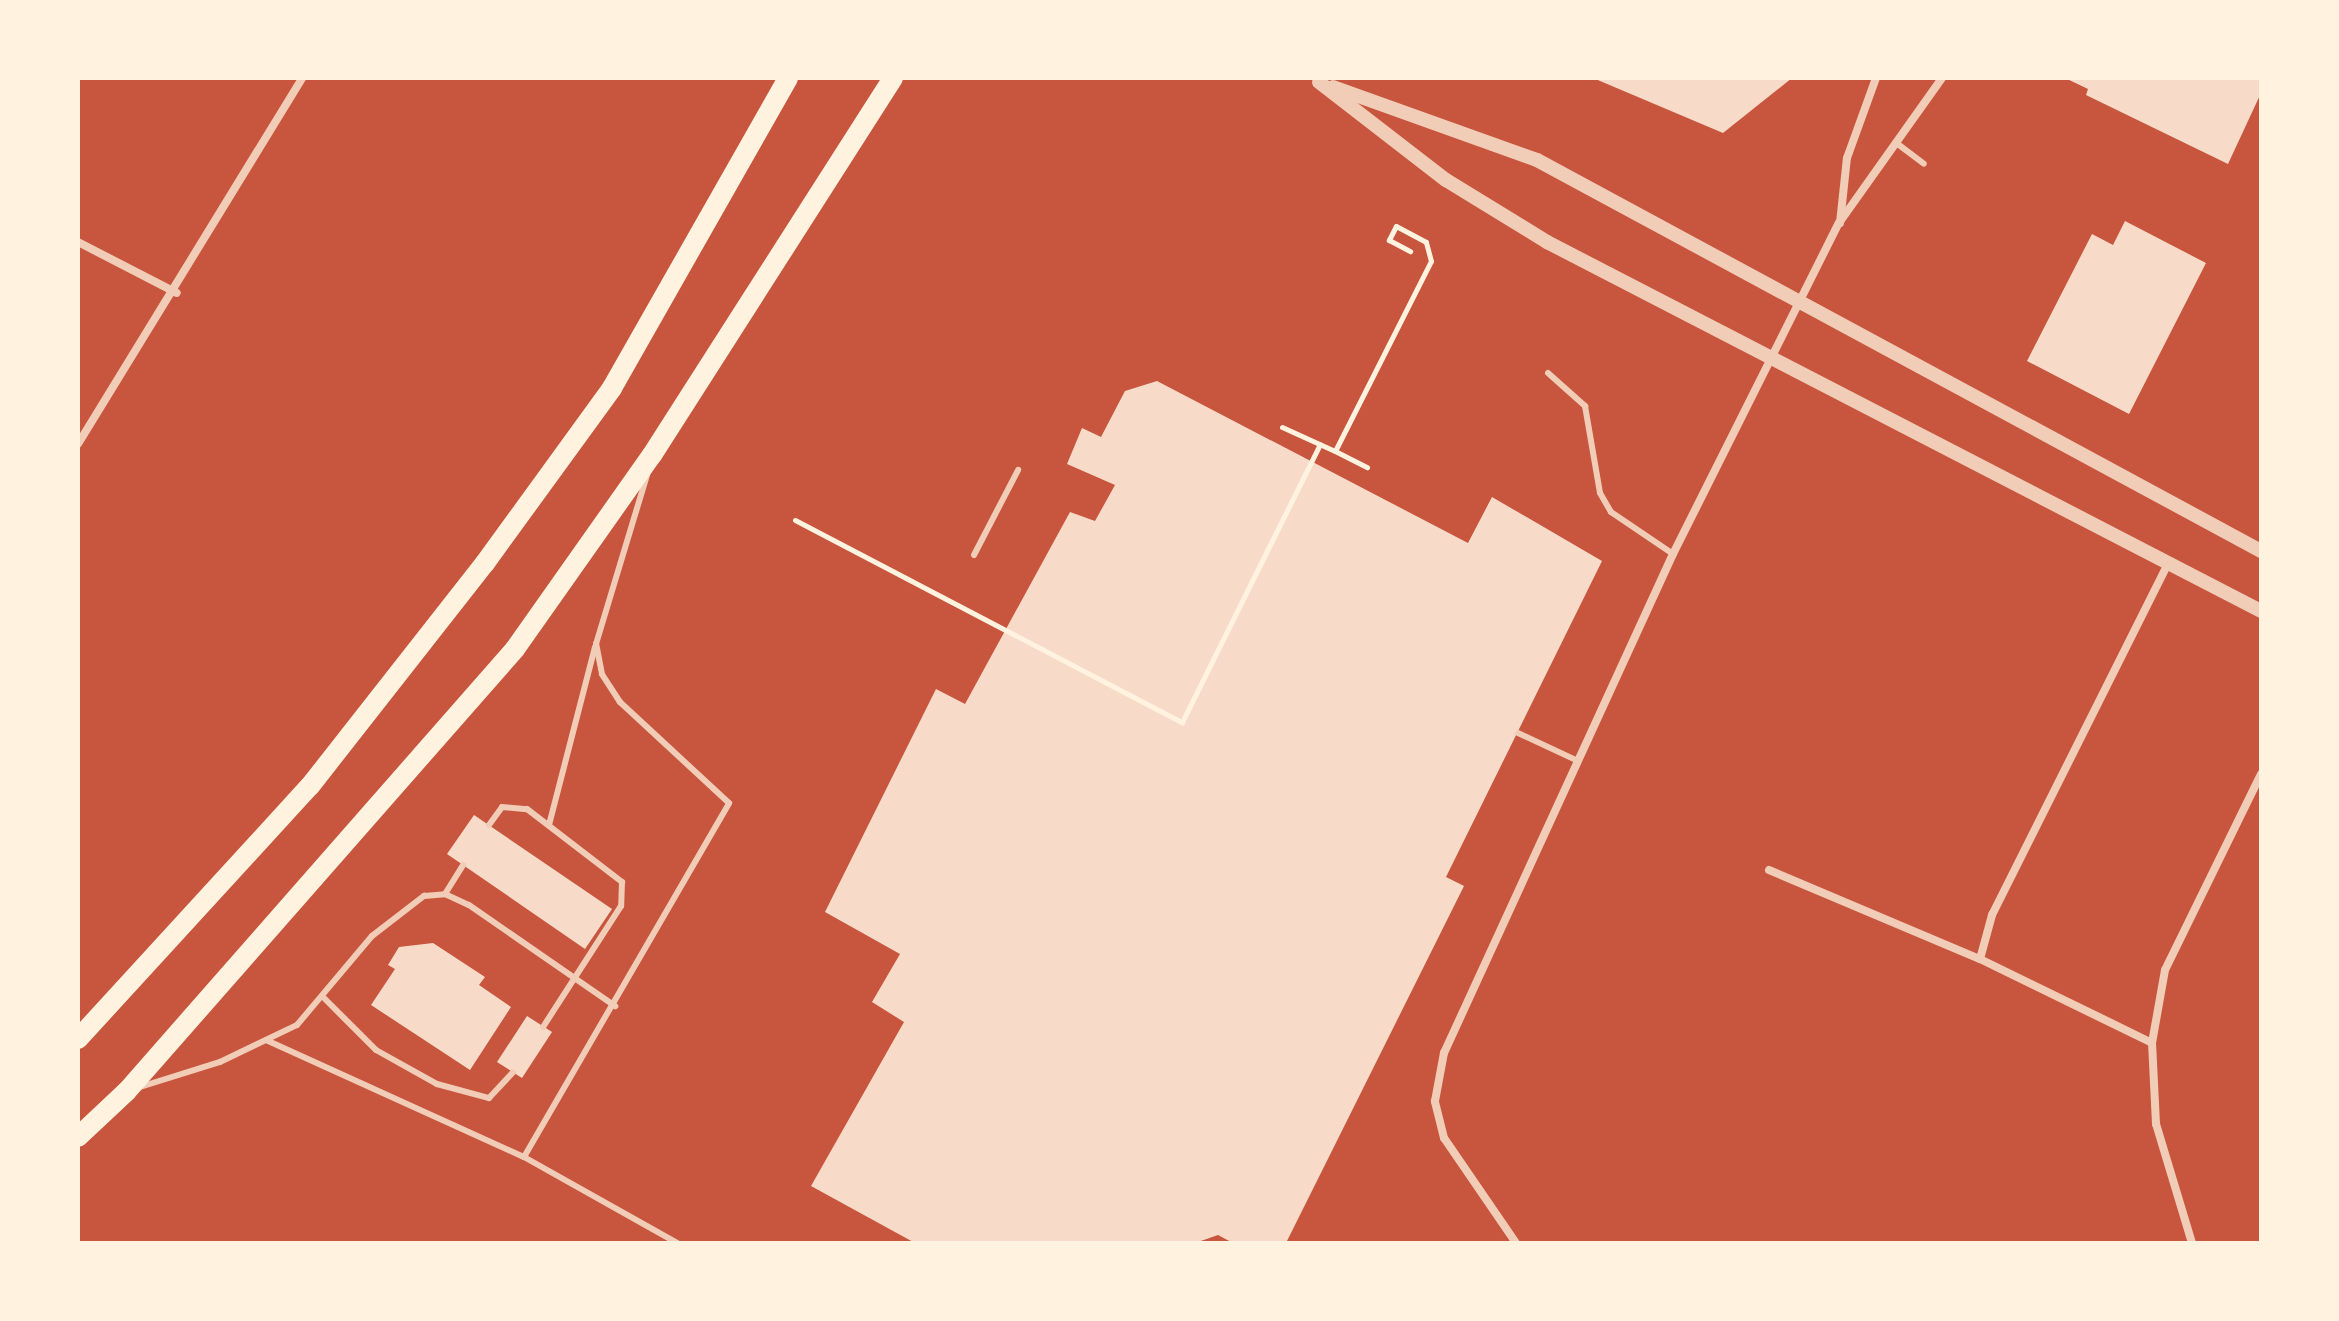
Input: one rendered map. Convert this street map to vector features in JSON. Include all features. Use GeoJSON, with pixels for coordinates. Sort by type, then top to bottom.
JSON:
{"type":"FeatureCollection","features":[{"type":"Feature","properties":{"kind":"main road"},"geometry":{"type":"LineString","coordinates":[[78,1039],[150,968],[310,786],[485,563],[612,388],[788,78]]}},
{"type":"Feature","properties":{"kind":"main road"},"geometry":{"type":"LineString","coordinates":[[78,1137],[127,1091],[515,649],[652,455],[893,78]]}},
{"type":"Feature","properties":{"kind":"street"},"geometry":{"type":"LineString","coordinates":[[78,444],[177,293],[302,78]]}},
{"type":"Feature","properties":{"kind":"street"},"geometry":{"type":"LineString","coordinates":[[1839,223],[1847,158],[1876,78]]}},
{"type":"Feature","properties":{"kind":"street"},"geometry":{"type":"LineString","coordinates":[[1516,1243],[1468,1179],[1444,1138],[1435,1101],[1444,1053],[1673,554],[1839,223],[1899,145],[1942,78]]}},
{"type":"Feature","properties":{"kind":"street"},"geometry":{"type":"LineString","coordinates":[[1315,80],[1537,160],[2261,551]]}},
{"type":"Feature","properties":{"kind":"street"},"geometry":{"type":"LineString","coordinates":[[1315,80],[1496,213],[2261,611]]}},
{"type":"Feature","properties":{"kind":"street"},"geometry":{"type":"LineString","coordinates":[[78,242],[177,293]]}},
{"type":"Feature","properties":{"kind":"street"},"geometry":{"type":"LineString","coordinates":[[1980,959],[1992,915],[2168,563]]}},
{"type":"Feature","properties":{"kind":"street"},"geometry":{"type":"LineString","coordinates":[[2192,1243],[2156,1124],[2152,1043],[2165,970],[2261,774]]}},
{"type":"Feature","properties":{"kind":"street"},"geometry":{"type":"LineString","coordinates":[[1769,870],[1980,959],[2152,1043]]}},
{"type":"Feature","properties":{"kind":"lane"},"geometry":{"type":"LineString","coordinates":[[1899,145],[1924,164]]}},
{"type":"Feature","properties":{"kind":"lane"},"geometry":{"type":"LineString","coordinates":[[1548,373],[1585,406],[1600,493],[1611,512],[1673,554]]}},
{"type":"Feature","properties":{"kind":"lane"},"geometry":{"type":"LineString","coordinates":[[549,825],[596,644],[652,455]]}},
{"type":"Feature","properties":{"kind":"lane"},"geometry":{"type":"LineString","coordinates":[[974,555],[1018,470]]}},
{"type":"Feature","properties":{"kind":"lane"},"geometry":{"type":"LineString","coordinates":[[524,1157],[615,1006],[729,803],[620,702],[602,674],[596,644]]}},
{"type":"Feature","properties":{"kind":"lane"},"geometry":{"type":"LineString","coordinates":[[1518,733],[1578,761]]}},
{"type":"Feature","properties":{"kind":"lane"},"geometry":{"type":"LineString","coordinates":[[489,825],[502,807],[515,804],[549,825],[622,882],[621,906],[543,1027]]}},
{"type":"Feature","properties":{"kind":"lane"},"geometry":{"type":"LineString","coordinates":[[445,894],[463,865]]}},
{"type":"Feature","properties":{"kind":"lane"},"geometry":{"type":"LineString","coordinates":[[127,1091],[266,1040],[325,999],[372,936],[424,896],[445,894],[615,1006]]}},
{"type":"Feature","properties":{"kind":"lane"},"geometry":{"type":"LineString","coordinates":[[325,999],[376,1050],[437,1084],[489,1098],[513,1072]]}},
{"type":"Feature","properties":{"kind":"lane"},"geometry":{"type":"LineString","coordinates":[[266,1040],[524,1157],[677,1243]]}},
{"type":"Feature","properties":{"kind":"path"},"geometry":{"type":"LineString","coordinates":[[1335,451],[1431,261],[1426,242],[1396,226],[1389,240],[1410,251]]}},
{"type":"Feature","properties":{"kind":"path"},"geometry":{"type":"LineString","coordinates":[[1282,427],[1367,467]]}},
{"type":"Feature","properties":{"kind":"path"},"geometry":{"type":"LineString","coordinates":[[795,520],[1182,722],[1320,444]]}},
{"type":"Feature","properties":{"kind":"building"},"geometry":{"type":"Polygon","coordinates":[[[1593,78],[1792,78],[1723,133],[1593,78]]]}},
{"type":"Feature","properties":{"kind":"building"},"geometry":{"type":"Polygon","coordinates":[[[2065,78],[2261,78],[2261,93],[2228,164],[2086,95],[2088,89],[2065,78]]]}},
{"type":"Feature","properties":{"kind":"building"},"geometry":{"type":"Polygon","coordinates":[[[2125,221],[2206,263],[2129,414],[2027,361],[2092,234],[2113,245],[2125,221]]]}},
{"type":"Feature","properties":{"kind":"building"},"geometry":{"type":"Polygon","coordinates":[[[1157,381],[1468,543],[1492,497],[1602,561],[1446,877],[1464,886],[1286,1243],[1233,1243],[1218,1235],[1195,1243],[915,1243],[811,1186],[904,1022],[872,1002],[900,954],[825,912],[936,689],[965,704],[1070,512],[1095,521],[1115,485],[1067,464],[1082,428],[1101,437],[1125,391],[1157,381]]]}},
{"type":"Feature","properties":{"kind":"building"},"geometry":{"type":"Polygon","coordinates":[[[474,815],[612,909],[585,949],[447,854],[474,815]]]}},
{"type":"Feature","properties":{"kind":"building"},"geometry":{"type":"Polygon","coordinates":[[[433,943],[485,977],[479,985],[511,1007],[470,1070],[371,1005],[395,969],[388,965],[399,947],[433,943]]]}},
{"type":"Feature","properties":{"kind":"building"},"geometry":{"type":"Polygon","coordinates":[[[527,1016],[552,1032],[522,1078],[497,1062],[527,1016]]]}}]}
